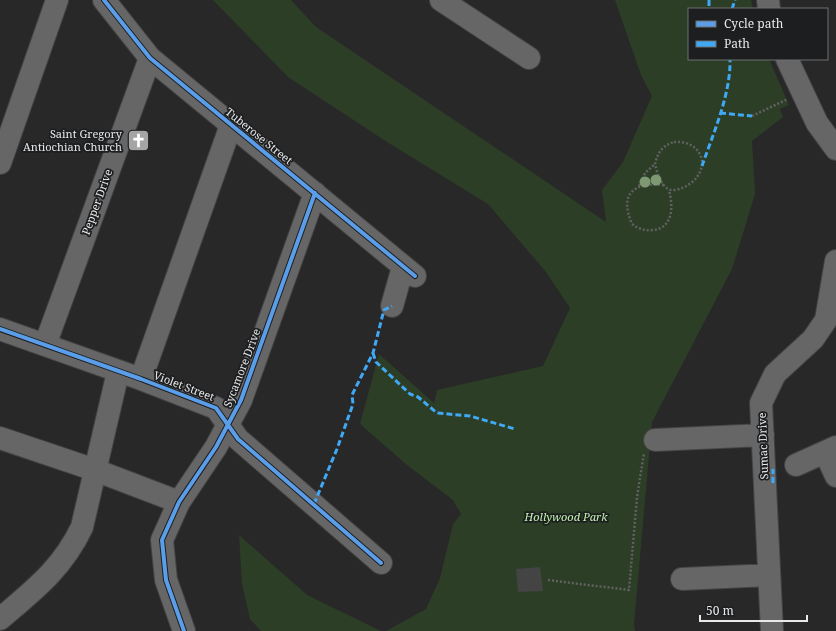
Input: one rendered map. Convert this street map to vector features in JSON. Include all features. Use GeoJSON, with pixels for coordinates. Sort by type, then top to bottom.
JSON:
{"type":"FeatureCollection","features":[{"type":"Feature","properties":{"kind":"street"},"geometry":{"type":"LineString","coordinates":[[0,163],[57,0]]}},
{"type":"Feature","properties":{"kind":"street","name":"Tuberose Street"},"geometry":{"type":"LineString","coordinates":[[104,0],[150,58],[409,271],[392,306]]}},
{"type":"Feature","properties":{"kind":"street"},"geometry":{"type":"LineString","coordinates":[[441,0],[529,58]]}},
{"type":"Feature","properties":{"kind":"street","name":"Pepper Drive"},"geometry":{"type":"LineString","coordinates":[[45,345],[150,58]]}},
{"type":"Feature","properties":{"kind":"street"},"geometry":{"type":"LineString","coordinates":[[787,60],[817,123],[836,150]]}},
{"type":"Feature","properties":{"kind":"street"},"geometry":{"type":"LineString","coordinates":[[142,379],[231,125]]}},
{"type":"Feature","properties":{"kind":"street","name":"Sycamore Drive"},"geometry":{"type":"LineString","coordinates":[[184,631],[166,580],[162,540],[179,502],[216,447],[241,400],[315,194]]}},
{"type":"Feature","properties":{"kind":"street","name":"Sumac Drive"},"geometry":{"type":"LineString","coordinates":[[772,631],[761,403],[775,374],[813,339],[831,317],[836,261]]}},
{"type":"Feature","properties":{"kind":"street","name":"Violet Street"},"geometry":{"type":"LineString","coordinates":[[0,329],[118,372],[142,379],[216,408],[238,439],[380,563]]}},
{"type":"Feature","properties":{"kind":"street"},"geometry":{"type":"LineString","coordinates":[[0,619],[45,582],[74,545],[82,527],[118,372]]}},
{"type":"Feature","properties":{"kind":"street"},"geometry":{"type":"LineString","coordinates":[[655,440],[763,435]]}},
{"type":"Feature","properties":{"kind":"street"},"geometry":{"type":"LineString","coordinates":[[0,438],[95,470],[179,502]]}},
{"type":"Feature","properties":{"kind":"street"},"geometry":{"type":"LineString","coordinates":[[796,465],[831,450],[836,476]]}},
{"type":"Feature","properties":{"kind":"street"},"geometry":{"type":"LineString","coordinates":[[682,579],[769,575]]}},
{"type":"Feature","properties":{"kind":"path"},"geometry":{"type":"LineString","coordinates":[[752,116],[788,99]]}},
{"type":"Feature","properties":{"kind":"path"},"geometry":{"type":"LineString","coordinates":[[655,164],[664,185],[669,190],[672,211],[668,223],[659,230],[647,231],[632,224],[626,211],[626,202],[629,195],[638,186],[644,173],[655,164],[658,154],[665,145],[674,142],[688,143],[697,150],[701,159],[701,173],[696,181],[678,190],[669,190]]}},
{"type":"Feature","properties":{"kind":"path"},"geometry":{"type":"LineString","coordinates":[[638,186],[652,184],[664,185]]}},
{"type":"Feature","properties":{"kind":"path"},"geometry":{"type":"LineString","coordinates":[[548,580],[629,590],[637,497],[646,440],[655,440]]}},
{"type":"Feature","properties":{"kind":"green space","name":"Hollywood Park"},"geometry":{"type":"Polygon","coordinates":[[[213,0],[291,0],[316,27],[606,222],[602,190],[623,162],[652,96],[641,75],[615,0],[751,0],[753,8],[688,8],[688,60],[769,60],[789,105],[780,109],[783,117],[752,141],[755,194],[732,269],[652,422],[634,624],[635,631],[386,631],[426,609],[440,578],[453,524],[461,514],[453,500],[407,465],[360,424],[379,354],[434,403],[437,390],[543,366],[570,308],[546,272],[488,204],[387,142],[288,77],[213,0]]]}},
{"type":"Feature","properties":{"kind":"green space"},"geometry":{"type":"Polygon","coordinates":[[[239,535],[307,595],[381,631],[261,631],[250,619],[242,584],[239,535]]]}},
{"type":"Feature","properties":{"kind":"building"},"geometry":{"type":"Polygon","coordinates":[[[540,567],[543,591],[518,592],[516,569],[540,567]]]}},
{"type":"Feature","properties":{"kind":"marked path"},"geometry":{"type":"LineString","coordinates":[[709,0],[709,8]]}},
{"type":"Feature","properties":{"kind":"marked path"},"geometry":{"type":"LineString","coordinates":[[732,8],[735,0]]}},
{"type":"Feature","properties":{"kind":"marked path"},"geometry":{"type":"LineString","coordinates":[[702,166],[716,127],[728,86],[730,60]]}},
{"type":"Feature","properties":{"kind":"marked path"},"geometry":{"type":"LineString","coordinates":[[720,113],[752,116]]}},
{"type":"Feature","properties":{"kind":"marked path"},"geometry":{"type":"LineString","coordinates":[[314,504],[337,449],[353,404],[352,395],[373,353],[384,310],[392,306]]}},
{"type":"Feature","properties":{"kind":"marked path"},"geometry":{"type":"LineString","coordinates":[[373,353],[376,362],[410,394],[418,397],[437,413],[470,416],[515,429]]}},
{"type":"Feature","properties":{"kind":"marked path"},"geometry":{"type":"LineString","coordinates":[[773,469],[773,483]]}},
{"type":"Feature","properties":{"kind":"cycle path"},"geometry":{"type":"LineString","coordinates":[[104,0],[150,58],[415,276]]}},
{"type":"Feature","properties":{"kind":"cycle path"},"geometry":{"type":"LineString","coordinates":[[184,631],[166,580],[162,540],[179,502],[216,447],[241,400],[315,193]]}},
{"type":"Feature","properties":{"kind":"cycle path"},"geometry":{"type":"LineString","coordinates":[[0,329],[141,379],[216,408],[238,439],[381,563]]}},
{"type":"Feature","properties":{"kind":"place","name":"Saint Gregory Antiochian Church"},"geometry":{"type":"Point","coordinates":[138,140]}}]}
